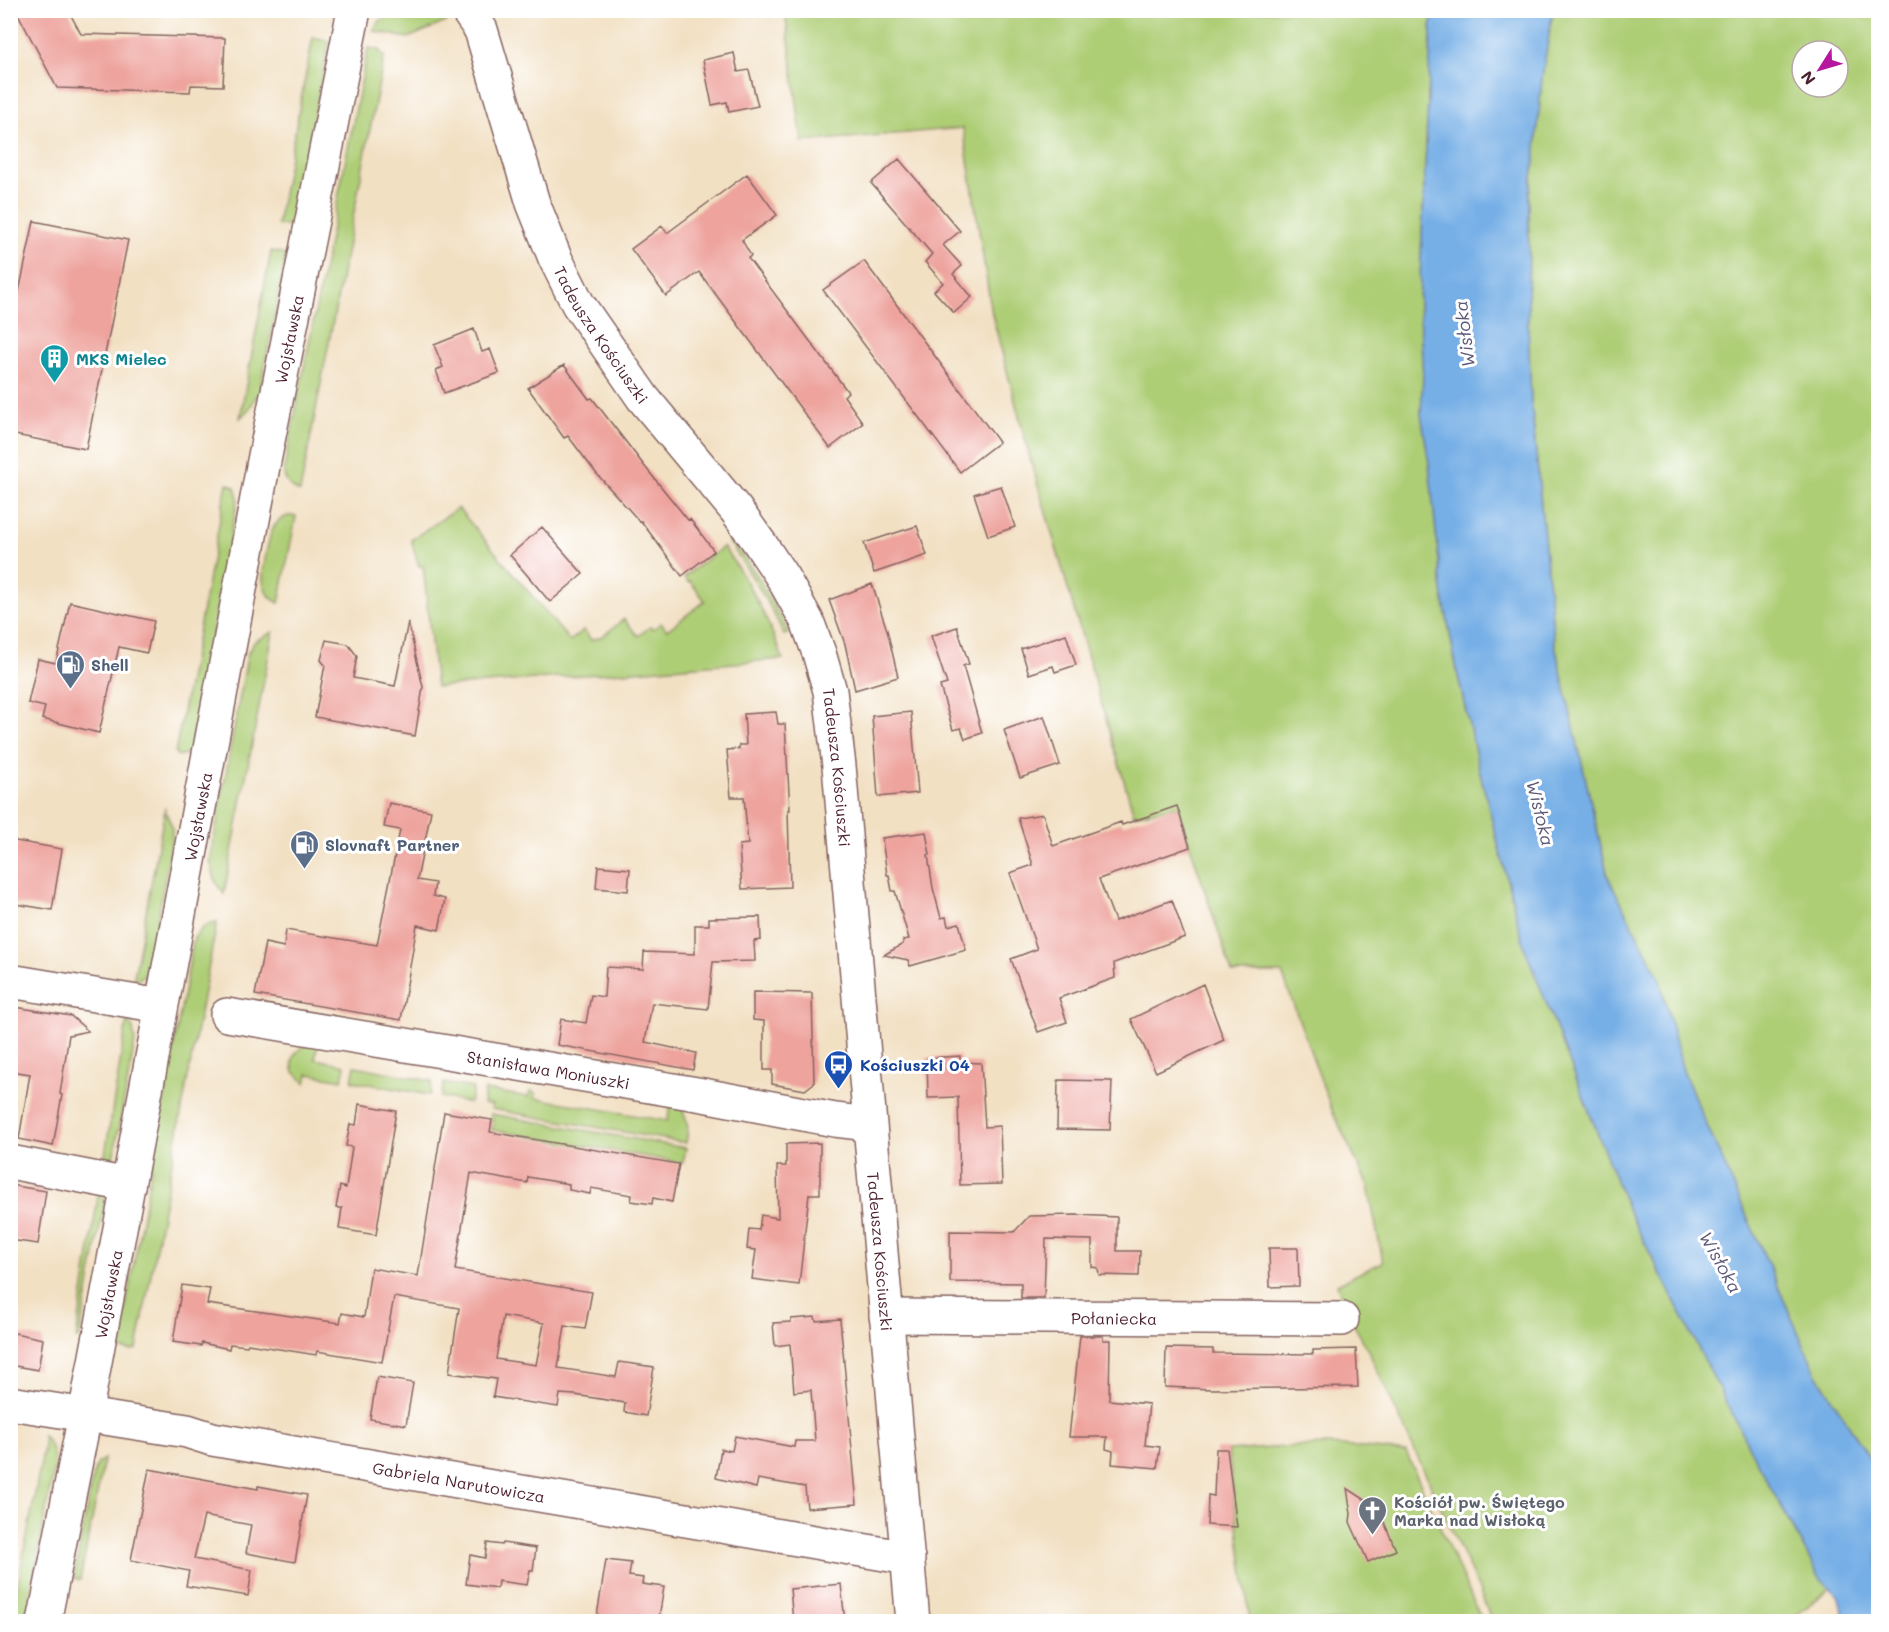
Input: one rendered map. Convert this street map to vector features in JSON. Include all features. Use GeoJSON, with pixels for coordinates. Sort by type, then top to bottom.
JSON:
{"type":"FeatureCollection","features":[{"type":"Feature","properties":{"kind":"street","name":"Wojsławska"},"geometry":{"type":"LineString","coordinates":[[44,1622],[85,1416],[264,461],[354,10]]}},
{"type":"Feature","properties":{"kind":"street","name":"Tadeusza Kościuszki"},"geometry":{"type":"LineString","coordinates":[[467,10],[481,30],[533,203],[555,258],[579,304],[643,398],[736,510],[783,578],[807,621],[830,691],[839,766],[913,1622]]}},
{"type":"Feature","properties":{"kind":"street"},"geometry":{"type":"LineString","coordinates":[[10,981],[161,1006]]}},
{"type":"Feature","properties":{"kind":"street","name":"Stanisława Moniuszki"},"geometry":{"type":"LineString","coordinates":[[227,1015],[869,1124]]}},
{"type":"Feature","properties":{"kind":"street"},"geometry":{"type":"LineString","coordinates":[[10,1162],[128,1185]]}},
{"type":"Feature","properties":{"kind":"street","name":"Połaniecka"},"geometry":{"type":"LineString","coordinates":[[886,1316],[1342,1319]]}},
{"type":"Feature","properties":{"kind":"street","name":"Gabriela Narutowicza"},"geometry":{"type":"LineString","coordinates":[[10,1403],[187,1431],[212,1439],[908,1558]]}},
{"type":"Feature","properties":{"kind":"green space"},"geometry":{"type":"Polygon","coordinates":[[[394,11],[437,11],[448,18],[446,22],[408,38],[373,31],[380,21],[394,11]]]}},
{"type":"Feature","properties":{"kind":"green space"},"geometry":{"type":"Polygon","coordinates":[[[785,11],[1432,11],[1419,303],[1423,376],[1421,413],[1429,463],[1442,591],[1458,676],[1524,946],[1627,1208],[1752,1453],[1821,1580],[1831,1587],[1792,1619],[1793,1621],[1492,1621],[1367,1348],[1345,1309],[1337,1284],[1383,1262],[1368,1186],[1331,1108],[1282,973],[1232,973],[1177,806],[1134,815],[1030,458],[992,314],[963,128],[802,142],[785,11]]]}},
{"type":"Feature","properties":{"kind":"green space"},"geometry":{"type":"Polygon","coordinates":[[[1553,11],[1878,11],[1878,1472],[1816,1373],[1683,1071],[1659,977],[1608,877],[1554,641],[1531,400],[1528,324],[1529,193],[1535,161],[1542,77],[1553,11]]]}},
{"type":"Feature","properties":{"kind":"green space"},"geometry":{"type":"Polygon","coordinates":[[[313,37],[329,41],[292,226],[277,225],[313,37]]]}},
{"type":"Feature","properties":{"kind":"green space"},"geometry":{"type":"Polygon","coordinates":[[[368,48],[379,50],[384,57],[300,492],[288,483],[284,468],[368,48]]]}},
{"type":"Feature","properties":{"kind":"green space"},"geometry":{"type":"Polygon","coordinates":[[[271,251],[286,257],[260,391],[249,409],[240,418],[271,251]]]}},
{"type":"Feature","properties":{"kind":"green space"},"geometry":{"type":"Polygon","coordinates":[[[227,483],[235,487],[238,498],[190,750],[178,756],[175,753],[227,483]]]}},
{"type":"Feature","properties":{"kind":"green space"},"geometry":{"type":"Polygon","coordinates":[[[458,508],[570,641],[584,630],[591,640],[603,636],[624,619],[638,636],[650,627],[653,629],[661,623],[667,630],[705,601],[690,581],[688,582],[684,577],[723,547],[757,601],[783,659],[436,687],[423,566],[419,566],[411,540],[458,508]]]}},
{"type":"Feature","properties":{"kind":"green space"},"geometry":{"type":"Polygon","coordinates":[[[288,516],[296,516],[279,603],[266,591],[263,580],[264,569],[273,528],[279,520],[288,516]]]}},
{"type":"Feature","properties":{"kind":"green space"},"geometry":{"type":"Polygon","coordinates":[[[731,540],[757,575],[789,633],[784,635],[765,599],[729,542],[731,540]]]}},
{"type":"Feature","properties":{"kind":"green space"},"geometry":{"type":"Polygon","coordinates":[[[273,632],[224,894],[216,883],[210,861],[248,652],[255,641],[273,632]]]}},
{"type":"Feature","properties":{"kind":"green space"},"geometry":{"type":"Polygon","coordinates":[[[165,809],[172,827],[172,841],[149,967],[142,977],[133,982],[165,809]]]}},
{"type":"Feature","properties":{"kind":"green space"},"geometry":{"type":"Polygon","coordinates":[[[217,922],[137,1349],[132,1351],[118,1349],[194,938],[204,926],[217,922]]]}},
{"type":"Feature","properties":{"kind":"green space"},"geometry":{"type":"Polygon","coordinates":[[[127,1020],[133,1029],[135,1042],[111,1169],[103,1167],[127,1020]]]}},
{"type":"Feature","properties":{"kind":"green space"},"geometry":{"type":"Polygon","coordinates":[[[318,1042],[315,1059],[345,1065],[342,1080],[308,1074],[306,1083],[294,1072],[293,1060],[297,1051],[306,1045],[318,1042]]]}},
{"type":"Feature","properties":{"kind":"green space"},"geometry":{"type":"Polygon","coordinates":[[[355,1066],[432,1081],[430,1095],[352,1081],[355,1066]]]}},
{"type":"Feature","properties":{"kind":"green space"},"geometry":{"type":"Polygon","coordinates":[[[444,1083],[473,1088],[470,1103],[441,1097],[444,1083]]]}},
{"type":"Feature","properties":{"kind":"green space"},"geometry":{"type":"Polygon","coordinates":[[[485,1090],[528,1097],[530,1091],[536,1093],[535,1098],[667,1121],[671,1103],[680,1106],[685,1115],[688,1128],[686,1143],[491,1109],[492,1105],[483,1104],[485,1090]]]}},
{"type":"Feature","properties":{"kind":"green space"},"geometry":{"type":"Polygon","coordinates":[[[491,1114],[686,1148],[683,1163],[492,1130],[494,1120],[490,1118],[491,1114]]]}},
{"type":"Feature","properties":{"kind":"green space"},"geometry":{"type":"Polygon","coordinates":[[[99,1190],[103,1194],[104,1206],[79,1339],[76,1339],[99,1190]]]}},
{"type":"Feature","properties":{"kind":"green space"},"geometry":{"type":"Polygon","coordinates":[[[43,1435],[52,1451],[54,1469],[25,1621],[11,1621],[44,1446],[43,1435]]]}},
{"type":"Feature","properties":{"kind":"green space"},"geometry":{"type":"Polygon","coordinates":[[[1330,1445],[1406,1452],[1482,1621],[1250,1621],[1228,1451],[1330,1445]]]}},
{"type":"Feature","properties":{"kind":"green space"},"geometry":{"type":"Polygon","coordinates":[[[104,1459],[80,1580],[74,1578],[93,1475],[98,1463],[104,1459]]]}},
{"type":"Feature","properties":{"kind":"water","name":"Wisłoka"},"geometry":{"type":"Polygon","coordinates":[[[1432,11],[1553,11],[1542,77],[1535,161],[1529,193],[1528,324],[1531,400],[1554,641],[1608,877],[1659,977],[1683,1071],[1816,1373],[1878,1472],[1878,1621],[1846,1621],[1838,1598],[1821,1580],[1752,1453],[1627,1208],[1524,946],[1458,676],[1442,591],[1429,463],[1421,413],[1423,376],[1419,303],[1432,11]]]}},
{"type":"Feature","properties":{"kind":"building"},"geometry":{"type":"Polygon","coordinates":[[[16,10],[68,10],[81,34],[225,38],[223,86],[191,85],[190,92],[57,88],[16,10]]]}},
{"type":"Feature","properties":{"kind":"building"},"geometry":{"type":"Polygon","coordinates":[[[734,53],[738,72],[749,70],[758,106],[729,112],[727,102],[712,105],[703,60],[734,53]]]}},
{"type":"Feature","properties":{"kind":"building"},"geometry":{"type":"Polygon","coordinates":[[[899,159],[960,231],[943,245],[962,266],[953,274],[972,297],[954,313],[934,291],[943,283],[925,262],[932,254],[871,183],[899,159]]]}},
{"type":"Feature","properties":{"kind":"building"},"geometry":{"type":"Polygon","coordinates":[[[747,174],[777,215],[742,240],[751,256],[748,258],[848,392],[844,396],[863,423],[830,448],[699,272],[666,296],[631,249],[662,226],[667,233],[747,174]]]}},
{"type":"Feature","properties":{"kind":"building","name":"MKS Mielec"},"geometry":{"type":"Polygon","coordinates":[[[34,221],[128,240],[86,449],[10,434],[10,334],[34,221]]]}},
{"type":"Feature","properties":{"kind":"building"},"geometry":{"type":"Polygon","coordinates":[[[864,261],[999,442],[960,472],[823,290],[864,261]]]}},
{"type":"Feature","properties":{"kind":"building"},"geometry":{"type":"Polygon","coordinates":[[[474,329],[482,352],[490,349],[499,373],[444,393],[436,370],[443,367],[434,345],[474,329]]]}},
{"type":"Feature","properties":{"kind":"building"},"geometry":{"type":"Polygon","coordinates":[[[564,365],[589,399],[592,398],[714,551],[682,576],[641,521],[596,473],[568,436],[564,438],[528,388],[564,365]]]}},
{"type":"Feature","properties":{"kind":"building"},"geometry":{"type":"Polygon","coordinates":[[[1001,486],[1015,527],[988,536],[974,494],[1001,486]]]}},
{"type":"Feature","properties":{"kind":"building"},"geometry":{"type":"Polygon","coordinates":[[[917,526],[927,555],[874,573],[864,543],[917,526]]]}},
{"type":"Feature","properties":{"kind":"building"},"geometry":{"type":"Polygon","coordinates":[[[542,527],[583,574],[550,602],[510,555],[542,527]]]}},
{"type":"Feature","properties":{"kind":"building"},"geometry":{"type":"Polygon","coordinates":[[[872,584],[887,630],[898,677],[855,690],[845,644],[829,600],[872,584]]]}},
{"type":"Feature","properties":{"kind":"building"},"geometry":{"type":"Polygon","coordinates":[[[70,602],[154,621],[147,653],[119,647],[99,733],[42,719],[45,707],[28,703],[38,659],[56,663],[70,602]]]}},
{"type":"Feature","properties":{"kind":"building"},"geometry":{"type":"Polygon","coordinates":[[[408,622],[423,687],[415,736],[315,717],[325,665],[321,660],[326,640],[348,644],[357,656],[353,678],[395,686],[408,622]]]}},
{"type":"Feature","properties":{"kind":"building"},"geometry":{"type":"Polygon","coordinates":[[[957,627],[969,664],[963,666],[982,733],[965,739],[961,728],[953,730],[940,686],[947,684],[931,636],[957,627]]]}},
{"type":"Feature","properties":{"kind":"building"},"geometry":{"type":"Polygon","coordinates":[[[1066,634],[1076,665],[1055,672],[1053,666],[1029,674],[1021,649],[1066,634]]]}},
{"type":"Feature","properties":{"kind":"building"},"geometry":{"type":"Polygon","coordinates":[[[776,712],[778,724],[785,724],[790,810],[788,810],[790,887],[742,889],[739,845],[748,844],[744,797],[731,797],[727,750],[739,749],[739,745],[746,745],[744,714],[776,712]]]}},
{"type":"Feature","properties":{"kind":"building"},"geometry":{"type":"Polygon","coordinates":[[[911,712],[918,793],[878,797],[872,716],[911,712]]]}},
{"type":"Feature","properties":{"kind":"building"},"geometry":{"type":"Polygon","coordinates":[[[1044,716],[1060,765],[1020,778],[1004,730],[1044,716]]]}},
{"type":"Feature","properties":{"kind":"building"},"geometry":{"type":"Polygon","coordinates":[[[389,803],[431,811],[417,880],[435,883],[433,896],[445,899],[439,930],[417,925],[401,1020],[255,995],[265,943],[284,947],[286,930],[377,945],[400,830],[384,827],[389,803]]]}},
{"type":"Feature","properties":{"kind":"building"},"geometry":{"type":"Polygon","coordinates":[[[1177,806],[1190,847],[1099,879],[1115,921],[1172,900],[1185,937],[1114,963],[1115,978],[1059,998],[1067,1022],[1038,1032],[1011,959],[1037,949],[1010,873],[1033,865],[1018,818],[1043,814],[1053,846],[1121,822],[1122,825],[1177,806]]]}},
{"type":"Feature","properties":{"kind":"building"},"geometry":{"type":"Polygon","coordinates":[[[926,832],[933,888],[941,918],[946,917],[948,926],[959,923],[966,950],[910,966],[908,960],[884,955],[903,944],[903,940],[909,939],[895,891],[892,891],[889,875],[887,875],[882,838],[926,832]]]}},
{"type":"Feature","properties":{"kind":"building"},"geometry":{"type":"Polygon","coordinates":[[[10,840],[62,849],[52,910],[10,903],[10,840]]]}},
{"type":"Feature","properties":{"kind":"building"},"geometry":{"type":"Polygon","coordinates":[[[598,866],[630,869],[628,891],[596,888],[598,866]]]}},
{"type":"Feature","properties":{"kind":"building"},"geometry":{"type":"Polygon","coordinates":[[[760,917],[761,940],[754,941],[755,961],[713,962],[708,1009],[652,1003],[645,1042],[696,1053],[693,1070],[557,1045],[561,1019],[586,1023],[591,995],[604,997],[606,967],[643,969],[644,952],[695,954],[695,925],[709,925],[709,918],[760,917]]]}},
{"type":"Feature","properties":{"kind":"building"},"geometry":{"type":"Polygon","coordinates":[[[1203,984],[1224,1040],[1156,1072],[1131,1019],[1203,984]]]}},
{"type":"Feature","properties":{"kind":"building"},"geometry":{"type":"Polygon","coordinates":[[[753,992],[812,993],[814,1083],[805,1090],[772,1084],[772,1070],[764,1070],[764,1021],[753,1020],[753,992]]]}},
{"type":"Feature","properties":{"kind":"building"},"geometry":{"type":"Polygon","coordinates":[[[15,1007],[71,1016],[88,1031],[69,1035],[53,1146],[19,1139],[30,1074],[10,1071],[10,1033],[15,1007]]]}},
{"type":"Feature","properties":{"kind":"building"},"geometry":{"type":"Polygon","coordinates":[[[960,1056],[960,1062],[981,1063],[985,1127],[1000,1126],[1002,1184],[960,1185],[958,1097],[928,1098],[927,1058],[960,1056]]]}},
{"type":"Feature","properties":{"kind":"building"},"geometry":{"type":"Polygon","coordinates":[[[1058,1080],[1112,1081],[1110,1130],[1057,1129],[1058,1080]]]}},
{"type":"Feature","properties":{"kind":"building"},"geometry":{"type":"Polygon","coordinates":[[[359,1104],[396,1111],[376,1235],[339,1229],[342,1208],[336,1208],[340,1186],[346,1188],[352,1147],[346,1146],[350,1124],[356,1125],[359,1104]]]}},
{"type":"Feature","properties":{"kind":"building"},"geometry":{"type":"Polygon","coordinates":[[[444,1112],[492,1120],[490,1132],[679,1164],[672,1202],[653,1198],[652,1204],[631,1201],[632,1195],[591,1188],[590,1194],[569,1190],[569,1184],[528,1177],[527,1183],[471,1173],[455,1270],[592,1292],[585,1329],[565,1326],[558,1368],[616,1377],[619,1362],[654,1367],[646,1416],[624,1412],[625,1403],[575,1395],[560,1394],[558,1407],[493,1397],[496,1379],[449,1373],[459,1308],[394,1297],[382,1362],[317,1351],[316,1355],[248,1344],[247,1346],[230,1344],[229,1349],[202,1343],[201,1346],[173,1342],[182,1285],[210,1289],[207,1304],[340,1323],[342,1313],[364,1317],[371,1268],[418,1276],[444,1112]],[[503,1316],[496,1359],[536,1365],[544,1323],[503,1316]]]}},
{"type":"Feature","properties":{"kind":"building"},"geometry":{"type":"Polygon","coordinates":[[[820,1143],[820,1194],[809,1194],[799,1285],[752,1279],[756,1250],[747,1249],[749,1229],[759,1230],[761,1215],[778,1218],[777,1166],[786,1166],[786,1144],[820,1143]]]}},
{"type":"Feature","properties":{"kind":"building"},"geometry":{"type":"Polygon","coordinates":[[[10,1185],[46,1191],[38,1244],[10,1240],[10,1185]]]}},
{"type":"Feature","properties":{"kind":"building"},"geometry":{"type":"Polygon","coordinates":[[[1029,1216],[1117,1217],[1117,1251],[1140,1251],[1139,1276],[1099,1275],[1098,1268],[1092,1267],[1092,1240],[1046,1239],[1044,1298],[1021,1298],[1021,1283],[950,1282],[950,1231],[1014,1232],[1029,1216]]]}},
{"type":"Feature","properties":{"kind":"building"},"geometry":{"type":"Polygon","coordinates":[[[1269,1248],[1298,1248],[1299,1286],[1270,1287],[1269,1248]]]}},
{"type":"Feature","properties":{"kind":"building"},"geometry":{"type":"Polygon","coordinates":[[[815,1317],[816,1321],[840,1319],[857,1504],[807,1508],[805,1487],[758,1479],[756,1488],[716,1478],[721,1449],[732,1451],[735,1436],[794,1447],[795,1441],[815,1441],[811,1390],[794,1392],[790,1344],[775,1346],[773,1323],[815,1317]]]}},
{"type":"Feature","properties":{"kind":"building"},"geometry":{"type":"Polygon","coordinates":[[[10,1332],[43,1339],[38,1370],[10,1365],[10,1332]]]}},
{"type":"Feature","properties":{"kind":"building"},"geometry":{"type":"Polygon","coordinates":[[[1080,1336],[1103,1336],[1103,1340],[1110,1340],[1109,1400],[1149,1404],[1145,1445],[1160,1447],[1157,1468],[1112,1464],[1113,1451],[1106,1449],[1107,1437],[1069,1437],[1080,1336]]]}},
{"type":"Feature","properties":{"kind":"building"},"geometry":{"type":"Polygon","coordinates":[[[1166,1348],[1213,1349],[1213,1353],[1313,1354],[1313,1350],[1356,1349],[1358,1387],[1212,1389],[1165,1387],[1166,1348]]]}},
{"type":"Feature","properties":{"kind":"building"},"geometry":{"type":"Polygon","coordinates":[[[377,1377],[413,1383],[406,1425],[370,1419],[377,1377]]]}},
{"type":"Feature","properties":{"kind":"building"},"geometry":{"type":"Polygon","coordinates":[[[1216,1449],[1227,1449],[1237,1527],[1207,1525],[1208,1495],[1214,1496],[1216,1449]]]}},
{"type":"Feature","properties":{"kind":"building"},"geometry":{"type":"Polygon","coordinates":[[[149,1469],[258,1489],[258,1486],[307,1495],[295,1562],[246,1553],[251,1525],[204,1516],[194,1559],[252,1570],[248,1596],[186,1586],[189,1571],[131,1560],[149,1469]]]}},
{"type":"Feature","properties":{"kind":"building","name":"Kościół pw. Świętego Marka nad Wisłoką"},"geometry":{"type":"Polygon","coordinates":[[[1347,1488],[1378,1508],[1396,1550],[1368,1562],[1350,1522],[1347,1488]]]}},
{"type":"Feature","properties":{"kind":"building"},"geometry":{"type":"Polygon","coordinates":[[[487,1543],[536,1548],[533,1570],[530,1570],[527,1585],[498,1581],[497,1588],[466,1584],[470,1555],[485,1558],[487,1543]]]}},
{"type":"Feature","properties":{"kind":"building"},"geometry":{"type":"Polygon","coordinates":[[[606,1560],[631,1563],[629,1576],[643,1578],[642,1584],[664,1587],[659,1618],[637,1615],[636,1621],[597,1616],[606,1560]]]}},
{"type":"Feature","properties":{"kind":"building"},"geometry":{"type":"Polygon","coordinates":[[[841,1584],[845,1622],[793,1622],[790,1589],[841,1584]]]}},
{"type":"Feature","properties":{"kind":"place","name":"MKS Mielec"},"geometry":{"type":"Point","coordinates":[55,384]}},
{"type":"Feature","properties":{"kind":"place","name":"Shell"},"geometry":{"type":"Point","coordinates":[70,690]}},
{"type":"Feature","properties":{"kind":"place","name":"Slovnaft Partner"},"geometry":{"type":"Point","coordinates":[304,870]}},
{"type":"Feature","properties":{"kind":"place","name":"Kościuszki 04"},"geometry":{"type":"Point","coordinates":[839,1090]}},
{"type":"Feature","properties":{"kind":"place","name":"Kościół pw. Świętego Marka nad Wisłoką"},"geometry":{"type":"Point","coordinates":[1373,1536]}}]}
